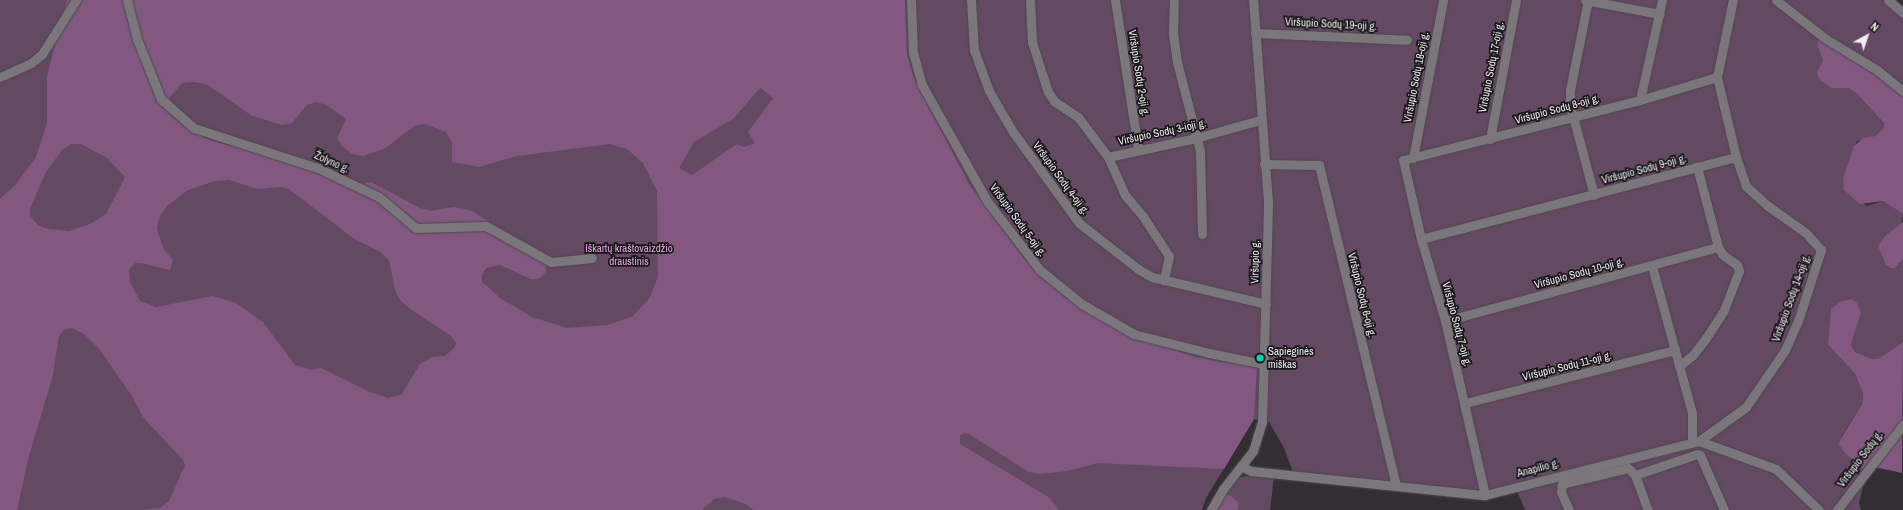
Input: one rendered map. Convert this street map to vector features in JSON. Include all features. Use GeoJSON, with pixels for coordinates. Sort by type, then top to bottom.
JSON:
{"type":"FeatureCollection","features":[{"type":"Feature","properties":{"kind":"street"},"geometry":{"type":"LineString","coordinates":[[0,77],[31,63],[42,54],[73,9],[76,0]]}},
{"type":"Feature","properties":{"kind":"street","name":"Žolyno g."},"geometry":{"type":"LineString","coordinates":[[127,0],[137,39],[161,99],[194,128],[318,168],[379,197],[416,228],[486,226],[551,262],[592,258]]}},
{"type":"Feature","properties":{"kind":"street","name":"Viršupio Sodų 5-oji g."},"geometry":{"type":"LineString","coordinates":[[911,0],[913,52],[922,86],[987,201],[1040,270],[1082,304],[1134,334],[1209,353],[1263,364]]}},
{"type":"Feature","properties":{"kind":"street","name":"Viršupio Sodų 4-oji g."},"geometry":{"type":"LineString","coordinates":[[971,0],[974,50],[989,91],[1013,132],[1084,228],[1138,269],[1164,280],[1266,304]]}},
{"type":"Feature","properties":{"kind":"street","name":"Viršupio Sodų 3-ioji g."},"geometry":{"type":"LineString","coordinates":[[1030,0],[1032,42],[1048,92],[1054,101],[1066,107],[1078,117],[1108,157],[1138,149],[1196,138],[1260,120]]}},
{"type":"Feature","properties":{"kind":"street","name":"Viršupio Sodų 2-oji g."},"geometry":{"type":"LineString","coordinates":[[1115,0],[1138,149]]}},
{"type":"Feature","properties":{"kind":"street"},"geometry":{"type":"LineString","coordinates":[[1174,0],[1173,34],[1176,62],[1200,151],[1202,234]]}},
{"type":"Feature","properties":{"kind":"street","name":"Viršupio g."},"geometry":{"type":"LineString","coordinates":[[1211,510],[1223,489],[1256,445],[1261,428],[1268,202],[1260,120],[1253,0]]}},
{"type":"Feature","properties":{"kind":"street","name":"Viršupio Sodų 18-oji g."},"geometry":{"type":"LineString","coordinates":[[1413,158],[1443,0]]}},
{"type":"Feature","properties":{"kind":"street","name":"Viršupio Sodų 17-oji g."},"geometry":{"type":"LineString","coordinates":[[1490,139],[1516,0]]}},
{"type":"Feature","properties":{"kind":"street"},"geometry":{"type":"LineString","coordinates":[[1594,195],[1572,117],[1570,90],[1587,0],[1660,14]]}},
{"type":"Feature","properties":{"kind":"street"},"geometry":{"type":"LineString","coordinates":[[1640,100],[1662,0]]}},
{"type":"Feature","properties":{"kind":"street","name":"Viršupio Sodų 14-oji g."},"geometry":{"type":"LineString","coordinates":[[1695,441],[1746,407],[1785,350],[1821,250],[1806,233],[1768,206],[1746,186],[1736,157],[1717,77],[1733,0]]}},
{"type":"Feature","properties":{"kind":"street"},"geometry":{"type":"LineString","coordinates":[[1776,0],[1826,39],[1877,70],[1903,91]]}},
{"type":"Feature","properties":{"kind":"street"},"geometry":{"type":"LineString","coordinates":[[1888,0],[1903,13]]}},
{"type":"Feature","properties":{"kind":"street","name":"Viršupio Sodų 19-oji g."},"geometry":{"type":"LineString","coordinates":[[1255,33],[1407,40]]}},
{"type":"Feature","properties":{"kind":"street","name":"Viršupio Sodų 8-oji g."},"geometry":{"type":"LineString","coordinates":[[1403,160],[1640,100],[1717,77]]}},
{"type":"Feature","properties":{"kind":"street"},"geometry":{"type":"LineString","coordinates":[[1108,157],[1124,195],[1144,218],[1169,256],[1164,280]]}},
{"type":"Feature","properties":{"kind":"street"},"geometry":{"type":"LineString","coordinates":[[1697,167],[1736,157]]}},
{"type":"Feature","properties":{"kind":"street","name":"Viršupio Sodų 7-oji g."},"geometry":{"type":"LineString","coordinates":[[1403,160],[1421,239],[1445,321],[1485,495]]}},
{"type":"Feature","properties":{"kind":"street","name":"Viršupio Sodų 6-oji g."},"geometry":{"type":"LineString","coordinates":[[1264,164],[1319,165],[1396,485]]}},
{"type":"Feature","properties":{"kind":"street","name":"Viršupio Sodų 9-oji g."},"geometry":{"type":"LineString","coordinates":[[1421,239],[1697,167],[1718,247],[1723,255],[1739,267],[1734,288],[1706,338],[1692,356],[1679,366]]}},
{"type":"Feature","properties":{"kind":"street","name":"Viršupio Sodų 10-oji g."},"geometry":{"type":"LineString","coordinates":[[1445,321],[1718,247]]}},
{"type":"Feature","properties":{"kind":"street"},"geometry":{"type":"LineString","coordinates":[[1652,266],[1692,413],[1695,441],[1776,469],[1819,510]]}},
{"type":"Feature","properties":{"kind":"street","name":"Viršupio Sodų 11-oji g."},"geometry":{"type":"LineString","coordinates":[[1465,403],[1675,350]]}},
{"type":"Feature","properties":{"kind":"street","name":"Viršupio Sodų g."},"geometry":{"type":"LineString","coordinates":[[1838,510],[1903,425]]}},
{"type":"Feature","properties":{"kind":"street","name":"Anapilio g."},"geometry":{"type":"LineString","coordinates":[[1241,466],[1252,471],[1485,495],[1695,441]]}},
{"type":"Feature","properties":{"kind":"street"},"geometry":{"type":"LineString","coordinates":[[1646,454],[1650,471]]}},
{"type":"Feature","properties":{"kind":"street"},"geometry":{"type":"LineString","coordinates":[[1635,475],[1690,456],[1700,455],[1724,510]]}},
{"type":"Feature","properties":{"kind":"street"},"geometry":{"type":"LineString","coordinates":[[1569,510],[1561,492],[1562,484],[1628,468],[1635,475],[1648,510]]}},
{"type":"Feature","properties":{"kind":"green space"},"geometry":{"type":"Polygon","coordinates":[[[0,0],[1896,0],[1903,6],[1903,96],[1823,41],[1821,53],[1823,60],[1817,72],[1832,88],[1848,88],[1856,93],[1884,123],[1884,127],[1875,136],[1857,141],[1843,178],[1866,206],[1883,201],[1903,214],[1895,268],[1903,259],[1903,342],[1881,358],[1873,359],[1855,352],[1851,345],[1861,313],[1828,345],[1855,374],[1863,394],[1862,404],[1841,437],[1874,467],[1863,487],[1859,503],[1861,510],[1525,510],[1517,491],[1483,498],[1293,472],[1284,448],[1269,422],[1254,419],[1206,498],[1202,510],[0,510],[0,0]]]}},
{"type":"Feature","properties":{"kind":"green space"},"geometry":{"type":"Polygon","coordinates":[[[1274,476],[1270,510],[1238,510],[1239,503],[1223,496],[1240,477],[1274,476]]]}},
{"type":"Feature","properties":{"kind":"shaded area","name":"Iškartų kraštovaizdžio draustinis"},"geometry":{"type":"Polygon","coordinates":[[[67,0],[905,0],[907,55],[915,81],[969,184],[1024,259],[1064,297],[1100,320],[1149,342],[1195,357],[1257,368],[1254,419],[1224,469],[1098,463],[1067,471],[1038,474],[1029,472],[970,435],[965,433],[960,435],[960,444],[1050,498],[1059,510],[753,510],[748,505],[725,497],[714,499],[702,510],[141,510],[160,508],[169,501],[185,465],[183,460],[143,417],[132,396],[100,350],[84,334],[72,328],[64,330],[59,336],[53,375],[29,456],[17,510],[0,510],[0,199],[16,184],[36,157],[47,123],[47,76],[67,0]],[[194,82],[182,83],[170,97],[166,108],[172,117],[190,130],[209,140],[282,159],[350,187],[371,182],[420,208],[430,211],[454,207],[470,210],[541,253],[547,263],[545,273],[538,279],[531,279],[500,265],[486,268],[482,275],[482,282],[500,298],[532,317],[567,328],[607,325],[632,317],[649,299],[658,277],[657,191],[643,163],[627,149],[610,144],[517,156],[479,167],[452,162],[452,142],[446,132],[425,124],[414,126],[384,149],[363,156],[352,154],[342,146],[337,138],[346,119],[327,105],[316,102],[307,105],[292,123],[282,125],[252,116],[208,85],[194,82]],[[760,88],[733,119],[694,142],[679,168],[692,175],[737,144],[744,147],[755,143],[748,132],[773,98],[760,88]],[[71,144],[62,150],[46,172],[30,209],[30,216],[38,225],[48,229],[69,231],[90,224],[106,214],[125,177],[107,158],[81,144],[71,144]],[[229,180],[215,181],[188,190],[167,206],[159,218],[157,229],[163,248],[173,260],[170,270],[135,263],[129,270],[130,282],[140,301],[156,307],[213,296],[236,303],[263,322],[295,365],[311,370],[321,368],[370,392],[388,398],[401,395],[420,364],[432,357],[445,356],[454,348],[456,343],[451,336],[413,311],[400,300],[395,290],[389,260],[380,252],[353,238],[289,189],[281,187],[257,189],[229,180]]]}},
{"type":"Feature","properties":{"kind":"shaded area"},"geometry":{"type":"Polygon","coordinates":[[[1819,39],[1889,84],[1903,96],[1903,214],[1883,201],[1860,204],[1844,190],[1843,178],[1854,146],[1863,138],[1875,136],[1884,127],[1884,123],[1856,93],[1848,88],[1832,88],[1819,79],[1817,72],[1823,60],[1817,45],[1819,39]]]}},
{"type":"Feature","properties":{"kind":"shaded area"},"geometry":{"type":"Polygon","coordinates":[[[1903,222],[1903,259],[1895,268],[1891,268],[1886,265],[1878,246],[1885,236],[1903,222]]]}},
{"type":"Feature","properties":{"kind":"shaded area"},"geometry":{"type":"Polygon","coordinates":[[[1851,299],[1857,303],[1861,313],[1851,345],[1855,352],[1873,359],[1880,358],[1903,342],[1902,473],[1874,467],[1861,468],[1844,452],[1839,444],[1841,438],[1862,404],[1863,394],[1855,374],[1828,345],[1831,309],[1840,302],[1851,299]]]}},
{"type":"Feature","properties":{"kind":"shaded area"},"geometry":{"type":"Polygon","coordinates":[[[1230,495],[1239,503],[1238,510],[1214,510],[1223,496],[1230,495]]]}},
{"type":"Feature","properties":{"kind":"place","name":"Sapieginės miškas"},"geometry":{"type":"Point","coordinates":[1260,358]}}]}
